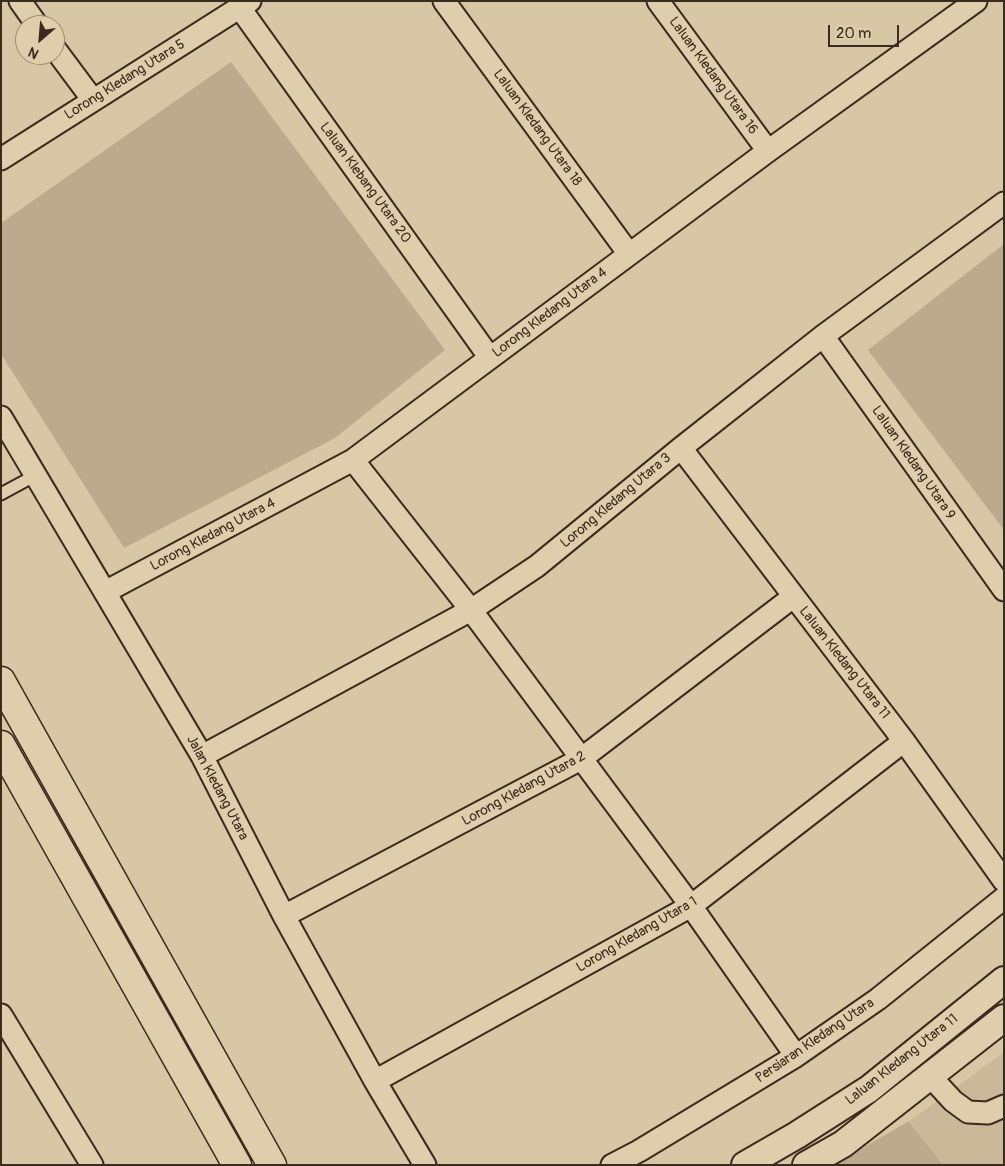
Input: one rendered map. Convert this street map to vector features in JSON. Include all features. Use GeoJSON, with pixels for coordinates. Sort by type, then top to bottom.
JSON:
{"type":"FeatureCollection","features":[{"type":"Feature","properties":{"kind":"main road"},"geometry":{"type":"LineString","coordinates":[[1,681],[272,1165]]}},
{"type":"Feature","properties":{"kind":"main road"},"geometry":{"type":"LineString","coordinates":[[1,745],[237,1165]]}},
{"type":"Feature","properties":{"kind":"street"},"geometry":{"type":"LineString","coordinates":[[20,1],[30,15]]}},
{"type":"Feature","properties":{"kind":"street","name":"Laluan Kledang Utara 18"},"geometry":{"type":"LineString","coordinates":[[444,1],[629,254]]}},
{"type":"Feature","properties":{"kind":"street","name":"Lorong Kledang Utara 4"},"geometry":{"type":"LineString","coordinates":[[105,592],[353,460],[768,151],[976,1]]}},
{"type":"Feature","properties":{"kind":"street","name":"Laluan Kledang Utara 16"},"geometry":{"type":"LineString","coordinates":[[660,2],[768,151]]}},
{"type":"Feature","properties":{"kind":"street","name":"Lorong Kledang Utara 5"},"geometry":{"type":"LineString","coordinates":[[1,159],[245,4]]}},
{"type":"Feature","properties":{"kind":"street","name":"Laluan Klebang Utara 20"},"geometry":{"type":"LineString","coordinates":[[245,4],[490,358]]}},
{"type":"Feature","properties":{"kind":"street"},"geometry":{"type":"LineString","coordinates":[[65,62],[93,100]]}},
{"type":"Feature","properties":{"kind":"street","name":"Lorong Kledang Utara 3"},"geometry":{"type":"LineString","coordinates":[[202,756],[470,610],[537,566],[680,448],[822,336],[1004,203]]}},
{"type":"Feature","properties":{"kind":"street","name":"Laluan Kledang Utara 9"},"geometry":{"type":"LineString","coordinates":[[822,336],[1004,590]]}},
{"type":"Feature","properties":{"kind":"street","name":"Jalan Kledang Utara"},"geometry":{"type":"LineString","coordinates":[[1,417],[202,756],[284,916],[375,1081],[425,1165]]}},
{"type":"Feature","properties":{"kind":"street","name":"Laluan Kledang Utara 11"},"geometry":{"type":"LineString","coordinates":[[680,448],[904,742],[1004,881]]}},
{"type":"Feature","properties":{"kind":"street"},"geometry":{"type":"LineString","coordinates":[[353,460],[470,610],[691,906],[796,1056]]}},
{"type":"Feature","properties":{"kind":"street","name":"Lorong Kledang Utara 2"},"geometry":{"type":"LineString","coordinates":[[284,916],[581,759],[793,597]]}},
{"type":"Feature","properties":{"kind":"street","name":"Lorong Kledang Utara 1"},"geometry":{"type":"LineString","coordinates":[[375,1081],[691,906],[904,742]]}},
{"type":"Feature","properties":{"kind":"street","name":"Persiaran Kledang Utara"},"geometry":{"type":"LineString","coordinates":[[612,1165],[639,1151],[796,1056],[878,1000],[1004,898]]}},
{"type":"Feature","properties":{"kind":"street","name":"Laluan Kledang Utara 11"},"geometry":{"type":"LineString","coordinates":[[746,1165],[869,1089],[1004,980]]}},
{"type":"Feature","properties":{"kind":"street"},"geometry":{"type":"LineString","coordinates":[[1,1015],[92,1165]]}},
{"type":"Feature","properties":{"kind":"street"},"geometry":{"type":"LineString","coordinates":[[806,1165],[843,1144],[1004,1018]]}},
{"type":"Feature","properties":{"kind":"street"},"geometry":{"type":"LineString","coordinates":[[930,1076],[953,1101],[968,1112],[988,1113],[1004,1106]]}},
{"type":"Feature","properties":{"kind":"lane"},"geometry":{"type":"LineString","coordinates":[[1,494],[36,476]]}},
{"type":"Feature","properties":{"kind":"shaded area"},"geometry":{"type":"Polygon","coordinates":[[[231,62],[445,350],[335,438],[124,548],[1,354],[1,223],[231,62]]]}},
{"type":"Feature","properties":{"kind":"shaded area"},"geometry":{"type":"Polygon","coordinates":[[[1004,244],[1004,530],[868,350],[1004,244]]]}},
{"type":"Feature","properties":{"kind":"shaded area"},"geometry":{"type":"Polygon","coordinates":[[[1004,1052],[1004,1165],[943,1165],[910,1121],[1004,1052]]]}},
{"type":"Feature","properties":{"kind":"shaded area"},"geometry":{"type":"Polygon","coordinates":[[[909,1121],[943,1165],[833,1165],[909,1121]]]}}]}
